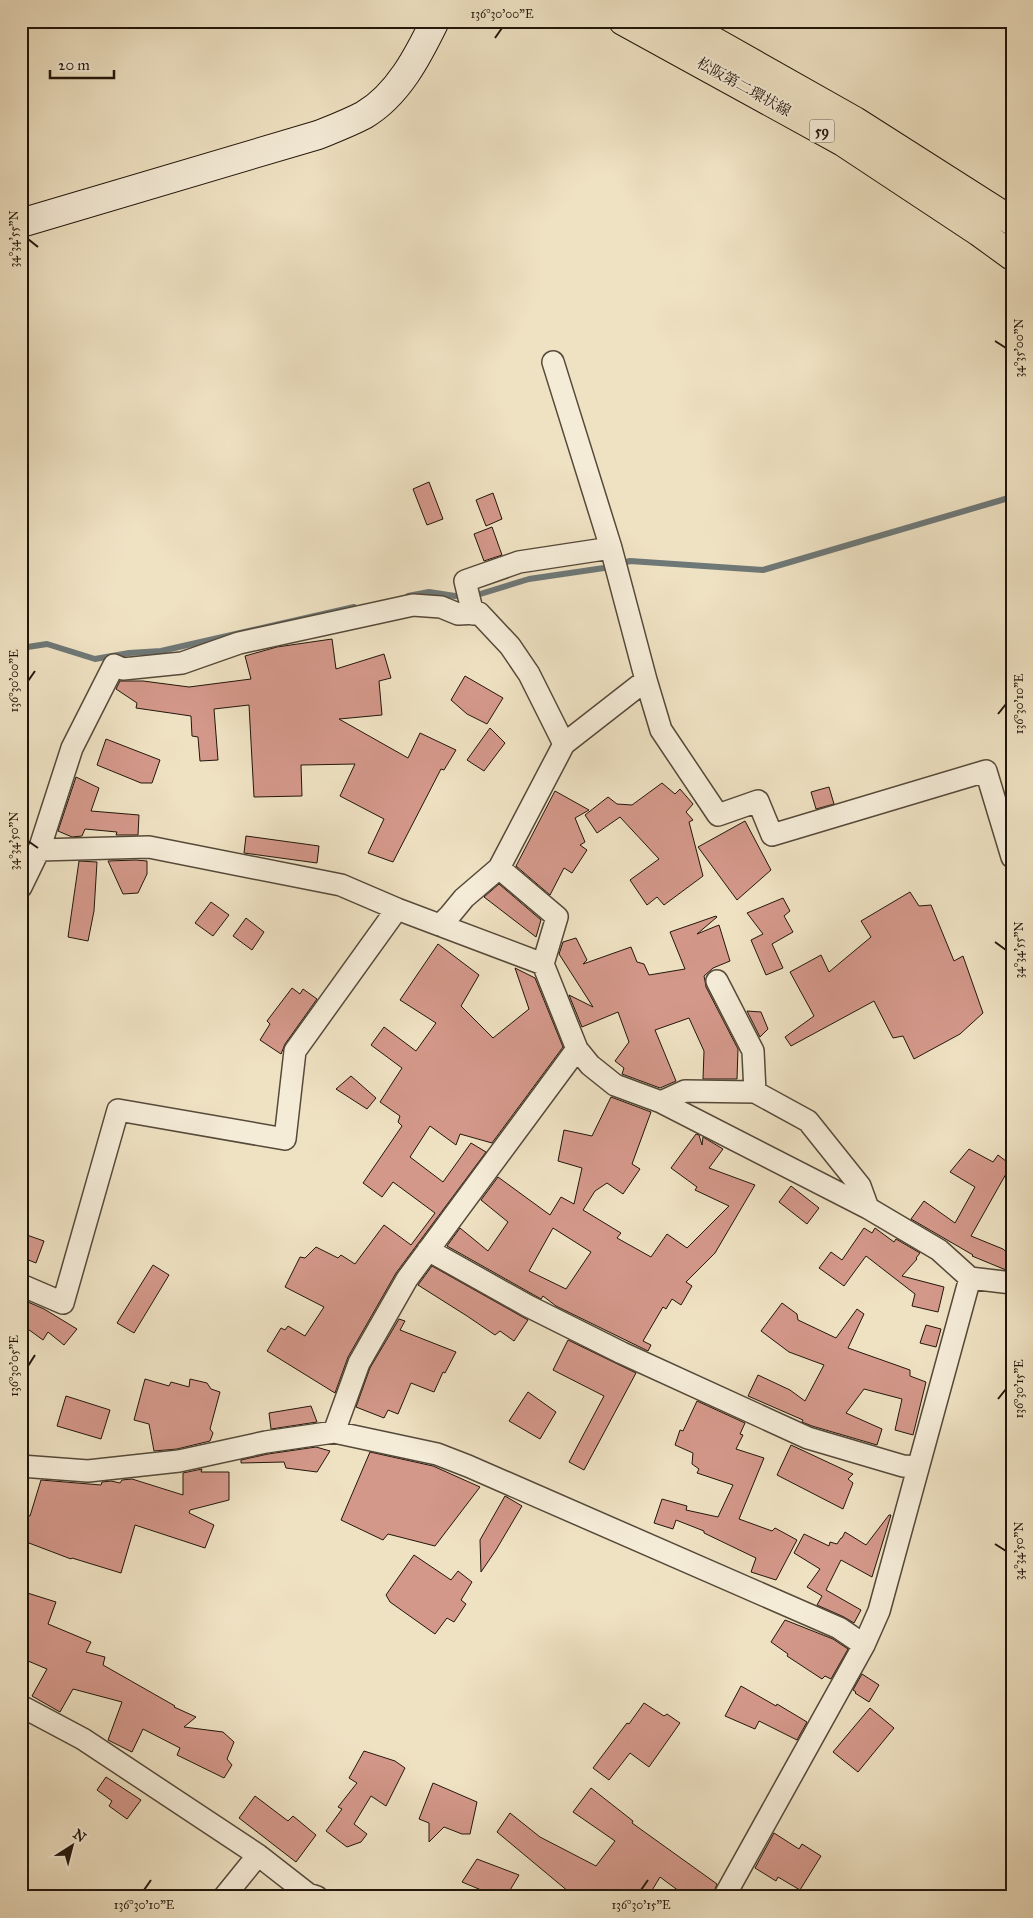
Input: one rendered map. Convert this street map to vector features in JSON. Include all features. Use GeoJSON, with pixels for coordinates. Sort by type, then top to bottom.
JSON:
{"type":"FeatureCollection","features":[{"type":"Feature","properties":{"kind":"main road","name":"松阪第二環状線"},"geometry":{"type":"LineString","coordinates":[[623,21],[844,142],[1012,256]]}},
{"type":"Feature","properties":{"kind":"main road","name":"松阪第二環状線"},"geometry":{"type":"LineString","coordinates":[[678,21],[855,121],[1012,221]]}},
{"type":"Feature","properties":{"kind":"street"},"geometry":{"type":"LineString","coordinates":[[21,223],[318,135],[364,114],[384,100],[407,72],[420,52],[435,21]]}},
{"type":"Feature","properties":{"kind":"street"},"geometry":{"type":"LineString","coordinates":[[554,362],[612,550],[661,730],[718,814],[758,801],[772,835],[986,771],[1012,857]]}},
{"type":"Feature","properties":{"kind":"street"},"geometry":{"type":"LineString","coordinates":[[472,611],[465,581],[519,562],[612,550]]}},
{"type":"Feature","properties":{"kind":"street"},"geometry":{"type":"LineString","coordinates":[[21,887],[39,850],[72,748],[114,666],[123,669],[182,663],[239,643],[413,605],[441,607],[458,614],[472,611],[479,613],[510,646],[528,674],[564,744]]}},
{"type":"Feature","properties":{"kind":"street"},"geometry":{"type":"LineString","coordinates":[[440,925],[464,898],[499,868],[564,744],[646,680]]}},
{"type":"Feature","properties":{"kind":"street"},"geometry":{"type":"LineString","coordinates":[[21,865],[39,850],[157,849],[341,885],[397,909],[543,964]]}},
{"type":"Feature","properties":{"kind":"street"},"geometry":{"type":"LineString","coordinates":[[499,868],[557,917],[543,964],[577,1049],[590,1065],[615,1085],[661,1102],[868,1208],[939,1250],[970,1278],[1012,1283]]}},
{"type":"Feature","properties":{"kind":"street"},"geometry":{"type":"LineString","coordinates":[[21,1285],[63,1302],[118,1110],[285,1138],[295,1051],[397,909]]}},
{"type":"Feature","properties":{"kind":"street"},"geometry":{"type":"LineString","coordinates":[[717,981],[753,1051],[754,1092]]}},
{"type":"Feature","properties":{"kind":"street"},"geometry":{"type":"LineString","coordinates":[[334,1432],[359,1363],[407,1280],[577,1049]]}},
{"type":"Feature","properties":{"kind":"street"},"geometry":{"type":"LineString","coordinates":[[661,1102],[685,1091],[754,1092],[808,1122],[860,1186],[868,1208]]}},
{"type":"Feature","properties":{"kind":"street"},"geometry":{"type":"LineString","coordinates":[[428,1250],[528,1306],[622,1353],[808,1438],[903,1466],[918,1467]]}},
{"type":"Feature","properties":{"kind":"street"},"geometry":{"type":"LineString","coordinates":[[724,1897],[864,1645],[879,1611],[970,1278]]}},
{"type":"Feature","properties":{"kind":"street"},"geometry":{"type":"LineString","coordinates":[[21,1466],[88,1471],[179,1461],[266,1442],[334,1432],[437,1454],[468,1466],[839,1628],[864,1645]]}},
{"type":"Feature","properties":{"kind":"street"},"geometry":{"type":"LineString","coordinates":[[21,1706],[73,1732],[258,1855],[308,1894],[316,1897]]}},
{"type":"Feature","properties":{"kind":"street"},"geometry":{"type":"LineString","coordinates":[[224,1897],[258,1855]]}},
{"type":"Feature","properties":{"kind":"building"},"geometry":{"type":"Polygon","coordinates":[[[429,482],[443,519],[427,525],[413,489],[429,482]]]}},
{"type":"Feature","properties":{"kind":"building"},"geometry":{"type":"Polygon","coordinates":[[[493,493],[502,519],[486,526],[476,500],[493,493]]]}},
{"type":"Feature","properties":{"kind":"building"},"geometry":{"type":"Polygon","coordinates":[[[492,527],[502,555],[484,561],[474,534],[492,527]]]}},
{"type":"Feature","properties":{"kind":"building"},"geometry":{"type":"Polygon","coordinates":[[[332,639],[336,669],[384,654],[391,678],[379,681],[382,715],[339,719],[408,758],[420,733],[456,750],[444,770],[441,769],[393,862],[368,853],[384,819],[340,796],[355,764],[301,765],[302,796],[254,797],[249,705],[214,709],[218,760],[200,761],[198,737],[192,736],[191,716],[136,708],[137,703],[116,689],[120,681],[143,681],[189,687],[251,679],[245,656],[277,647],[332,639]]]}},
{"type":"Feature","properties":{"kind":"building"},"geometry":{"type":"Polygon","coordinates":[[[465,676],[503,698],[487,724],[467,714],[451,700],[465,676]]]}},
{"type":"Feature","properties":{"kind":"building"},"geometry":{"type":"Polygon","coordinates":[[[490,728],[505,743],[484,771],[467,760],[490,728]]]}},
{"type":"Feature","properties":{"kind":"building"},"geometry":{"type":"Polygon","coordinates":[[[106,739],[160,760],[152,783],[141,783],[97,765],[106,739]]]}},
{"type":"Feature","properties":{"kind":"building"},"geometry":{"type":"Polygon","coordinates":[[[76,777],[99,788],[91,811],[139,815],[138,835],[116,835],[117,832],[85,829],[82,836],[72,837],[58,831],[76,777]]]}},
{"type":"Feature","properties":{"kind":"building"},"geometry":{"type":"Polygon","coordinates":[[[662,783],[675,794],[680,789],[693,804],[686,812],[693,820],[689,822],[703,876],[664,905],[657,897],[647,905],[630,880],[659,859],[620,817],[597,833],[585,815],[608,797],[617,804],[632,805],[662,783]]]}},
{"type":"Feature","properties":{"kind":"building"},"geometry":{"type":"Polygon","coordinates":[[[829,787],[834,804],[816,809],[811,792],[829,787]]]}},
{"type":"Feature","properties":{"kind":"building"},"geometry":{"type":"Polygon","coordinates":[[[555,791],[589,810],[575,818],[585,842],[580,845],[587,850],[572,873],[564,868],[550,895],[516,866],[555,791]]]}},
{"type":"Feature","properties":{"kind":"building"},"geometry":{"type":"Polygon","coordinates":[[[745,821],[771,870],[737,900],[698,847],[745,821]]]}},
{"type":"Feature","properties":{"kind":"building"},"geometry":{"type":"Polygon","coordinates":[[[246,836],[319,846],[317,863],[244,853],[246,836]]]}},
{"type":"Feature","properties":{"kind":"building"},"geometry":{"type":"Polygon","coordinates":[[[79,861],[97,862],[94,911],[88,941],[68,937],[79,861]]]}},
{"type":"Feature","properties":{"kind":"building"},"geometry":{"type":"Polygon","coordinates":[[[108,861],[147,861],[147,874],[138,893],[123,894],[108,861]]]}},
{"type":"Feature","properties":{"kind":"building"},"geometry":{"type":"Polygon","coordinates":[[[499,884],[541,920],[536,937],[484,897],[499,884]]]}},
{"type":"Feature","properties":{"kind":"building"},"geometry":{"type":"Polygon","coordinates":[[[910,892],[919,906],[931,905],[954,961],[963,956],[983,1013],[960,1034],[914,1059],[903,1036],[893,1038],[874,1001],[791,1046],[785,1037],[814,1016],[790,972],[821,955],[829,972],[871,937],[861,921],[910,892]]]}},
{"type":"Feature","properties":{"kind":"building"},"geometry":{"type":"Polygon","coordinates":[[[783,898],[790,911],[784,916],[793,932],[772,944],[783,968],[766,975],[751,940],[763,934],[747,913],[783,898]]]}},
{"type":"Feature","properties":{"kind":"building"},"geometry":{"type":"Polygon","coordinates":[[[211,902],[229,915],[213,936],[195,923],[211,902]]]}},
{"type":"Feature","properties":{"kind":"building"},"geometry":{"type":"Polygon","coordinates":[[[716,916],[697,934],[719,925],[730,961],[713,968],[704,976],[706,987],[738,1049],[737,1079],[703,1079],[704,1051],[689,1018],[655,1030],[676,1081],[660,1088],[622,1074],[624,1068],[615,1061],[629,1042],[618,1012],[582,1027],[569,995],[593,1007],[559,954],[563,942],[576,938],[587,960],[583,964],[631,947],[637,962],[644,964],[649,975],[685,969],[670,932],[716,916]]]}},
{"type":"Feature","properties":{"kind":"building"},"geometry":{"type":"Polygon","coordinates":[[[246,918],[264,932],[252,950],[233,936],[246,918]]]}},
{"type":"Feature","properties":{"kind":"building"},"geometry":{"type":"Polygon","coordinates":[[[438,944],[479,975],[461,1006],[493,1038],[529,1009],[515,968],[535,978],[563,1047],[492,1143],[460,1134],[456,1145],[430,1126],[410,1157],[443,1182],[471,1143],[486,1152],[396,1273],[348,1357],[335,1393],[267,1351],[281,1328],[285,1330],[288,1326],[305,1336],[324,1307],[285,1287],[300,1257],[305,1258],[316,1247],[338,1258],[341,1255],[355,1264],[384,1225],[411,1245],[435,1213],[393,1182],[382,1197],[363,1183],[402,1126],[398,1122],[400,1116],[380,1102],[402,1068],[371,1045],[384,1027],[416,1051],[436,1023],[400,1000],[438,944]]]}},
{"type":"Feature","properties":{"kind":"building"},"geometry":{"type":"Polygon","coordinates":[[[292,988],[300,994],[303,989],[317,999],[285,1044],[281,1054],[260,1040],[270,1024],[267,1021],[292,988]]]}},
{"type":"Feature","properties":{"kind":"building"},"geometry":{"type":"Polygon","coordinates":[[[747,1011],[761,1012],[768,1029],[760,1037],[747,1011]]]}},
{"type":"Feature","properties":{"kind":"building"},"geometry":{"type":"Polygon","coordinates":[[[351,1076],[376,1098],[367,1109],[336,1089],[351,1076]]]}},
{"type":"Feature","properties":{"kind":"building"},"geometry":{"type":"Polygon","coordinates":[[[611,1097],[651,1112],[632,1164],[640,1169],[623,1194],[607,1183],[595,1191],[583,1210],[621,1233],[617,1238],[651,1257],[667,1234],[687,1248],[729,1206],[695,1190],[697,1187],[671,1168],[696,1134],[699,1135],[702,1145],[703,1137],[723,1149],[709,1168],[755,1185],[715,1253],[686,1282],[692,1286],[681,1305],[672,1299],[666,1309],[663,1307],[643,1341],[651,1345],[648,1351],[556,1306],[543,1296],[541,1299],[447,1246],[460,1228],[488,1251],[508,1222],[481,1200],[498,1177],[550,1215],[561,1197],[574,1204],[582,1168],[558,1161],[564,1130],[592,1136],[611,1097]],[[553,1228],[529,1271],[566,1289],[591,1252],[553,1228]]]}},
{"type":"Feature","properties":{"kind":"building"},"geometry":{"type":"Polygon","coordinates":[[[969,1149],[993,1162],[998,1155],[1011,1165],[971,1236],[1003,1249],[1011,1256],[1006,1270],[972,1256],[911,1219],[924,1201],[955,1223],[975,1187],[950,1172],[969,1149]]]}},
{"type":"Feature","properties":{"kind":"building"},"geometry":{"type":"Polygon","coordinates":[[[791,1186],[819,1208],[807,1224],[779,1202],[791,1186]]]}},
{"type":"Feature","properties":{"kind":"building"},"geometry":{"type":"Polygon","coordinates":[[[864,1228],[872,1233],[875,1228],[894,1242],[896,1239],[920,1253],[902,1276],[944,1287],[938,1312],[912,1306],[915,1294],[866,1256],[844,1286],[819,1268],[831,1252],[842,1260],[864,1228]]]}},
{"type":"Feature","properties":{"kind":"building"},"geometry":{"type":"Polygon","coordinates":[[[21,1233],[44,1241],[36,1263],[21,1257],[21,1233]]]}},
{"type":"Feature","properties":{"kind":"building"},"geometry":{"type":"Polygon","coordinates":[[[153,1265],[169,1275],[134,1333],[117,1323],[153,1265]]]}},
{"type":"Feature","properties":{"kind":"building"},"geometry":{"type":"Polygon","coordinates":[[[432,1266],[528,1320],[514,1341],[500,1331],[495,1335],[418,1285],[432,1266]]]}},
{"type":"Feature","properties":{"kind":"building"},"geometry":{"type":"Polygon","coordinates":[[[21,1299],[44,1309],[77,1329],[64,1345],[48,1332],[43,1340],[21,1324],[21,1299]]]}},
{"type":"Feature","properties":{"kind":"building"},"geometry":{"type":"Polygon","coordinates":[[[782,1303],[797,1314],[798,1320],[836,1338],[857,1309],[864,1314],[848,1348],[910,1370],[910,1376],[926,1382],[913,1435],[895,1430],[902,1399],[864,1389],[846,1413],[882,1429],[877,1445],[812,1426],[802,1422],[803,1420],[748,1396],[758,1375],[790,1390],[805,1401],[824,1365],[789,1352],[761,1331],[782,1303]]]}},
{"type":"Feature","properties":{"kind":"building"},"geometry":{"type":"Polygon","coordinates":[[[399,1319],[405,1321],[400,1330],[456,1352],[445,1373],[443,1372],[434,1392],[411,1383],[398,1414],[388,1410],[384,1418],[356,1407],[370,1368],[399,1319]]]}},
{"type":"Feature","properties":{"kind":"building"},"geometry":{"type":"Polygon","coordinates":[[[926,1325],[941,1329],[936,1347],[920,1343],[926,1325]]]}},
{"type":"Feature","properties":{"kind":"building"},"geometry":{"type":"Polygon","coordinates":[[[568,1340],[636,1373],[584,1470],[569,1462],[604,1396],[553,1370],[568,1340]]]}},
{"type":"Feature","properties":{"kind":"building"},"geometry":{"type":"Polygon","coordinates":[[[145,1379],[169,1386],[171,1382],[189,1387],[190,1379],[207,1383],[211,1389],[220,1392],[210,1429],[213,1433],[210,1441],[177,1449],[154,1451],[149,1424],[134,1420],[145,1379]]]}},
{"type":"Feature","properties":{"kind":"building"},"geometry":{"type":"Polygon","coordinates":[[[528,1392],[556,1412],[540,1439],[509,1421],[528,1392]]]}},
{"type":"Feature","properties":{"kind":"building"},"geometry":{"type":"Polygon","coordinates":[[[66,1396],[110,1410],[101,1439],[57,1426],[66,1396]]]}},
{"type":"Feature","properties":{"kind":"building"},"geometry":{"type":"Polygon","coordinates":[[[697,1401],[745,1423],[740,1434],[743,1435],[736,1449],[764,1458],[739,1519],[772,1531],[775,1528],[797,1540],[776,1580],[751,1572],[756,1558],[704,1533],[704,1531],[676,1520],[673,1529],[654,1523],[662,1499],[687,1506],[686,1510],[718,1517],[733,1485],[697,1473],[699,1469],[692,1464],[693,1453],[675,1445],[680,1430],[683,1431],[697,1401]]]}},
{"type":"Feature","properties":{"kind":"building"},"geometry":{"type":"Polygon","coordinates":[[[311,1406],[317,1422],[271,1429],[269,1413],[311,1406]]]}},
{"type":"Feature","properties":{"kind":"building"},"geometry":{"type":"Polygon","coordinates":[[[791,1445],[853,1474],[848,1479],[853,1483],[843,1509],[777,1475],[791,1445]]]}},
{"type":"Feature","properties":{"kind":"building"},"geometry":{"type":"Polygon","coordinates":[[[316,1447],[330,1451],[317,1472],[286,1468],[284,1462],[241,1463],[241,1460],[268,1454],[316,1447]]]}},
{"type":"Feature","properties":{"kind":"building"},"geometry":{"type":"Polygon","coordinates":[[[370,1452],[433,1466],[480,1487],[435,1546],[388,1534],[383,1540],[341,1520],[370,1452]]]}},
{"type":"Feature","properties":{"kind":"building"},"geometry":{"type":"Polygon","coordinates":[[[202,1469],[201,1472],[229,1472],[229,1500],[190,1510],[189,1513],[214,1525],[205,1548],[135,1525],[121,1573],[71,1559],[21,1540],[21,1514],[30,1516],[41,1480],[101,1485],[102,1482],[120,1483],[122,1480],[132,1479],[183,1495],[183,1473],[202,1469]]]}},
{"type":"Feature","properties":{"kind":"building"},"geometry":{"type":"Polygon","coordinates":[[[505,1496],[522,1506],[481,1572],[480,1540],[505,1496]]]}},
{"type":"Feature","properties":{"kind":"building"},"geometry":{"type":"Polygon","coordinates":[[[889,1515],[891,1515],[872,1577],[841,1560],[826,1590],[861,1610],[854,1623],[817,1605],[822,1596],[807,1587],[820,1569],[794,1553],[804,1534],[829,1546],[830,1542],[837,1544],[845,1532],[866,1545],[889,1515]]]}},
{"type":"Feature","properties":{"kind":"building"},"geometry":{"type":"Polygon","coordinates":[[[414,1555],[451,1580],[458,1571],[472,1582],[461,1600],[466,1604],[454,1622],[447,1618],[435,1634],[390,1602],[386,1595],[414,1555]]]}},
{"type":"Feature","properties":{"kind":"building"},"geometry":{"type":"Polygon","coordinates":[[[21,1591],[56,1602],[48,1624],[91,1642],[86,1652],[105,1657],[103,1665],[174,1707],[196,1717],[184,1727],[223,1732],[234,1742],[227,1759],[232,1765],[224,1778],[177,1755],[180,1748],[143,1729],[132,1752],[108,1740],[122,1702],[73,1689],[60,1712],[32,1696],[47,1669],[21,1658],[21,1650],[27,1632],[21,1629],[21,1591]]]}},
{"type":"Feature","properties":{"kind":"building"},"geometry":{"type":"Polygon","coordinates":[[[785,1620],[833,1639],[848,1649],[831,1679],[825,1676],[822,1679],[787,1656],[788,1654],[771,1642],[785,1620]]]}},
{"type":"Feature","properties":{"kind":"building"},"geometry":{"type":"Polygon","coordinates":[[[862,1674],[879,1685],[869,1702],[853,1690],[862,1674]]]}},
{"type":"Feature","properties":{"kind":"building"},"geometry":{"type":"Polygon","coordinates":[[[741,1686],[807,1722],[797,1740],[759,1721],[755,1729],[725,1716],[741,1686]]]}},
{"type":"Feature","properties":{"kind":"building"},"geometry":{"type":"Polygon","coordinates":[[[644,1703],[664,1716],[667,1714],[680,1723],[649,1767],[630,1753],[609,1780],[593,1768],[644,1703]]]}},
{"type":"Feature","properties":{"kind":"building"},"geometry":{"type":"Polygon","coordinates":[[[870,1708],[894,1728],[858,1772],[833,1752],[870,1708]]]}},
{"type":"Feature","properties":{"kind":"building"},"geometry":{"type":"Polygon","coordinates":[[[364,1751],[395,1761],[405,1768],[386,1806],[371,1796],[354,1824],[367,1834],[361,1842],[347,1847],[326,1831],[342,1809],[338,1807],[357,1783],[349,1778],[364,1751]]]}},
{"type":"Feature","properties":{"kind":"building"},"geometry":{"type":"Polygon","coordinates":[[[106,1777],[141,1800],[127,1819],[109,1806],[112,1801],[97,1790],[106,1777]]]}},
{"type":"Feature","properties":{"kind":"building"},"geometry":{"type":"Polygon","coordinates":[[[433,1783],[477,1802],[470,1834],[462,1834],[444,1827],[429,1842],[429,1823],[419,1819],[433,1783]]]}},
{"type":"Feature","properties":{"kind":"building"},"geometry":{"type":"Polygon","coordinates":[[[591,1788],[633,1821],[632,1823],[717,1884],[712,1897],[687,1897],[660,1877],[648,1897],[575,1897],[497,1832],[510,1813],[540,1837],[596,1866],[615,1841],[573,1812],[591,1788]]]}},
{"type":"Feature","properties":{"kind":"building"},"geometry":{"type":"Polygon","coordinates":[[[255,1796],[288,1821],[293,1816],[316,1835],[296,1862],[239,1818],[255,1796]]]}},
{"type":"Feature","properties":{"kind":"building"},"geometry":{"type":"Polygon","coordinates":[[[774,1833],[799,1849],[802,1844],[821,1856],[800,1890],[778,1877],[776,1881],[755,1868],[774,1833]]]}},
{"type":"Feature","properties":{"kind":"building"},"geometry":{"type":"Polygon","coordinates":[[[477,1859],[519,1875],[506,1897],[498,1897],[462,1882],[477,1859]]]}},
{"type":"Feature","properties":{"kind":"waterway"},"geometry":{"type":"LineString","coordinates":[[408,596],[429,592],[455,596],[477,595],[529,579],[604,568],[630,561],[763,570],[1012,497]]}},
{"type":"Feature","properties":{"kind":"waterway"},"geometry":{"type":"LineString","coordinates":[[21,648],[47,644],[95,659],[129,653],[161,651],[354,607]]}}]}
